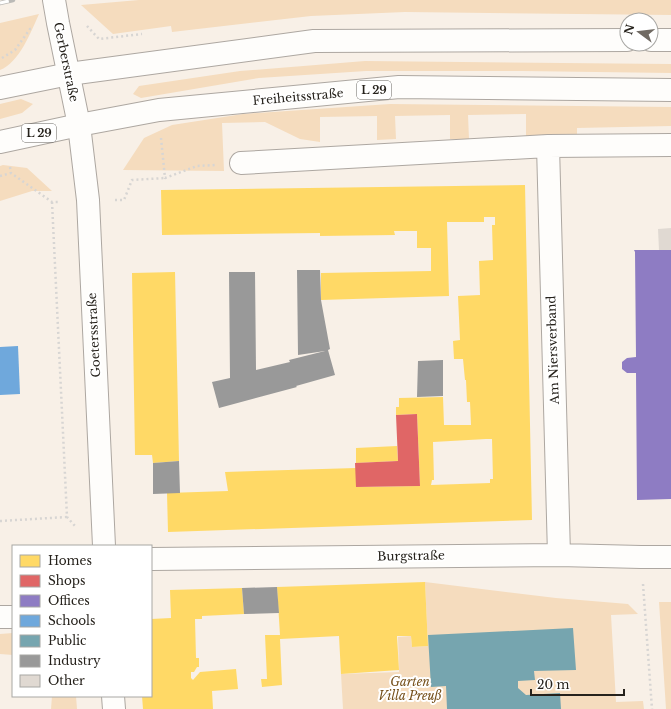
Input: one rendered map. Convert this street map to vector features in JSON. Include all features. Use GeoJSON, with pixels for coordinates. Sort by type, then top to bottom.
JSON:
{"type":"FeatureCollection","features":[{"type":"Feature","properties":{"kind":"street","name":"Gerberstraße"},"geometry":{"type":"LineString","coordinates":[[54,0],[79,125]]}},
{"type":"Feature","properties":{"kind":"street"},"geometry":{"type":"LineString","coordinates":[[0,88],[69,74],[314,41],[619,40]]}},
{"type":"Feature","properties":{"kind":"street"},"geometry":{"type":"LineString","coordinates":[[659,40],[671,40]]}},
{"type":"Feature","properties":{"kind":"street","name":"Freiheitsstraße"},"geometry":{"type":"LineString","coordinates":[[0,142],[159,110],[399,87],[671,90]]}},
{"type":"Feature","properties":{"kind":"street","name":"Goetersstraße"},"geometry":{"type":"LineString","coordinates":[[79,125],[88,200],[104,545]]}},
{"type":"Feature","properties":{"kind":"street"},"geometry":{"type":"LineString","coordinates":[[241,163],[548,146],[671,145]]}},
{"type":"Feature","properties":{"kind":"street","name":"Am Niersverband"},"geometry":{"type":"LineString","coordinates":[[548,146],[559,554]]}},
{"type":"Feature","properties":{"kind":"street","name":"Burgstraße"},"geometry":{"type":"LineString","coordinates":[[152,559],[559,554],[671,557]]}},
{"type":"Feature","properties":{"kind":"street"},"geometry":{"type":"LineString","coordinates":[[0,617],[12,617]]}},
{"type":"Feature","properties":{"kind":"street"},"geometry":{"type":"LineString","coordinates":[[113,697],[114,709]]}},
{"type":"Feature","properties":{"kind":"path"},"geometry":{"type":"LineString","coordinates":[[0,176],[11,173]]}},
{"type":"Feature","properties":{"kind":"path"},"geometry":{"type":"LineString","coordinates":[[52,202],[67,517],[77,529]]}},
{"type":"Feature","properties":{"kind":"path"},"geometry":{"type":"LineString","coordinates":[[0,521],[67,517]]}},
{"type":"Feature","properties":{"kind":"path"},"geometry":{"type":"LineString","coordinates":[[641,557],[652,709]]}},
{"type":"Feature","properties":{"kind":"green space"},"geometry":{"type":"Polygon","coordinates":[[[139,0],[671,0],[671,15],[659,15],[659,12],[619,12],[619,14],[405,12],[311,16],[172,32],[171,26],[113,34],[81,5],[139,0]]]}},
{"type":"Feature","properties":{"kind":"green space"},"geometry":{"type":"Polygon","coordinates":[[[39,14],[19,54],[13,61],[0,70],[0,23],[39,14]]]}},
{"type":"Feature","properties":{"kind":"green space"},"geometry":{"type":"Polygon","coordinates":[[[365,61],[671,64],[671,73],[366,71],[259,78],[141,98],[133,94],[139,86],[240,71],[365,61]]]}},
{"type":"Feature","properties":{"kind":"green space"},"geometry":{"type":"Polygon","coordinates":[[[21,99],[33,104],[22,113],[0,119],[0,104],[21,99]]]}},
{"type":"Feature","properties":{"kind":"green space"},"geometry":{"type":"Polygon","coordinates":[[[390,104],[671,107],[671,126],[577,128],[577,137],[526,138],[526,114],[468,115],[469,139],[450,139],[450,115],[395,116],[396,139],[377,140],[377,116],[320,117],[320,142],[300,139],[265,122],[222,123],[224,171],[123,170],[144,138],[172,125],[243,114],[390,104]]]}},
{"type":"Feature","properties":{"kind":"green space"},"geometry":{"type":"Polygon","coordinates":[[[3,165],[27,168],[52,191],[32,191],[0,201],[0,166],[3,165]]]}},
{"type":"Feature","properties":{"kind":"green space","name":"Garten Villa Preuß"},"geometry":{"type":"Polygon","coordinates":[[[425,582],[556,598],[628,604],[638,614],[611,615],[616,702],[643,701],[644,709],[343,709],[341,674],[399,672],[398,637],[411,636],[412,647],[428,646],[425,582]]]}},
{"type":"Feature","properties":{"kind":"green space"},"geometry":{"type":"Polygon","coordinates":[[[659,602],[671,602],[671,709],[666,709],[659,602]]]}},
{"type":"Feature","properties":{"kind":"green space"},"geometry":{"type":"Polygon","coordinates":[[[12,633],[12,655],[0,654],[0,634],[12,633]]]}},
{"type":"Feature","properties":{"kind":"green space"},"geometry":{"type":"Polygon","coordinates":[[[52,697],[76,697],[77,709],[51,709],[52,697]]]}},
{"type":"Feature","properties":{"kind":"building: Homes"},"geometry":{"type":"Polygon","coordinates":[[[525,185],[532,520],[168,532],[167,493],[228,491],[225,472],[356,468],[356,487],[420,486],[417,414],[396,415],[396,407],[399,407],[399,398],[443,397],[444,425],[471,425],[470,402],[467,402],[463,359],[454,359],[453,341],[460,340],[458,296],[480,295],[479,261],[493,260],[492,225],[495,225],[495,217],[484,217],[484,222],[447,222],[449,296],[321,300],[321,273],[431,271],[431,248],[417,248],[417,231],[394,231],[395,235],[320,236],[320,233],[162,235],[161,190],[525,185]],[[492,439],[433,442],[434,480],[432,480],[431,485],[490,483],[490,479],[493,479],[492,439]]]}},
{"type":"Feature","properties":{"kind":"building: Homes"},"geometry":{"type":"Polygon","coordinates":[[[175,272],[179,461],[153,463],[152,455],[135,455],[132,273],[175,272]]]}},
{"type":"Feature","properties":{"kind":"building: Homes"},"geometry":{"type":"Polygon","coordinates":[[[397,446],[398,461],[356,463],[356,448],[397,446]]]}},
{"type":"Feature","properties":{"kind":"building: Homes"},"geometry":{"type":"Polygon","coordinates":[[[425,582],[428,646],[412,647],[411,636],[397,636],[399,670],[341,674],[339,636],[280,639],[282,685],[262,687],[261,679],[267,679],[265,635],[280,635],[277,587],[425,582]]]}},
{"type":"Feature","properties":{"kind":"building: Homes"},"geometry":{"type":"Polygon","coordinates":[[[242,588],[244,614],[202,616],[202,619],[195,619],[196,658],[199,658],[199,667],[197,667],[194,672],[191,672],[191,678],[193,680],[200,672],[236,669],[238,689],[212,691],[213,709],[143,709],[142,697],[152,697],[152,619],[171,618],[170,590],[242,588]]]}},
{"type":"Feature","properties":{"kind":"building: Shops"},"geometry":{"type":"Polygon","coordinates":[[[417,414],[420,486],[356,487],[355,463],[398,461],[396,415],[417,414]]]}},
{"type":"Feature","properties":{"kind":"building: Offices"},"geometry":{"type":"Polygon","coordinates":[[[634,250],[671,250],[671,499],[637,500],[636,373],[627,373],[622,369],[622,362],[627,358],[636,357],[634,250]]]}},
{"type":"Feature","properties":{"kind":"building: Schools"},"geometry":{"type":"Polygon","coordinates":[[[18,346],[20,394],[0,395],[0,347],[18,346]]]}},
{"type":"Feature","properties":{"kind":"building: Public"},"geometry":{"type":"Polygon","coordinates":[[[573,628],[576,670],[534,671],[535,680],[518,681],[518,688],[526,695],[560,693],[561,709],[447,709],[446,686],[431,687],[428,635],[573,628]]]}},
{"type":"Feature","properties":{"kind":"building: Industry"},"geometry":{"type":"Polygon","coordinates":[[[297,270],[320,270],[321,300],[330,349],[328,350],[335,375],[219,408],[212,382],[230,378],[229,272],[255,272],[256,370],[290,362],[289,360],[325,351],[298,355],[297,270]]]}},
{"type":"Feature","properties":{"kind":"building: Industry"},"geometry":{"type":"Polygon","coordinates":[[[443,360],[443,396],[417,397],[418,361],[443,360]]]}},
{"type":"Feature","properties":{"kind":"building: Industry"},"geometry":{"type":"Polygon","coordinates":[[[179,461],[180,493],[153,494],[153,463],[179,461]]]}},
{"type":"Feature","properties":{"kind":"building: Industry"},"geometry":{"type":"Polygon","coordinates":[[[277,587],[279,613],[244,614],[242,588],[277,587]]]}},
{"type":"Feature","properties":{"kind":"building: Other"},"geometry":{"type":"Polygon","coordinates":[[[671,228],[671,250],[659,250],[658,229],[671,228]]]}},
{"type":"Feature","properties":{"kind":"railway"},"geometry":{"type":"LineString","coordinates":[[0,3],[13,0]]}}]}
